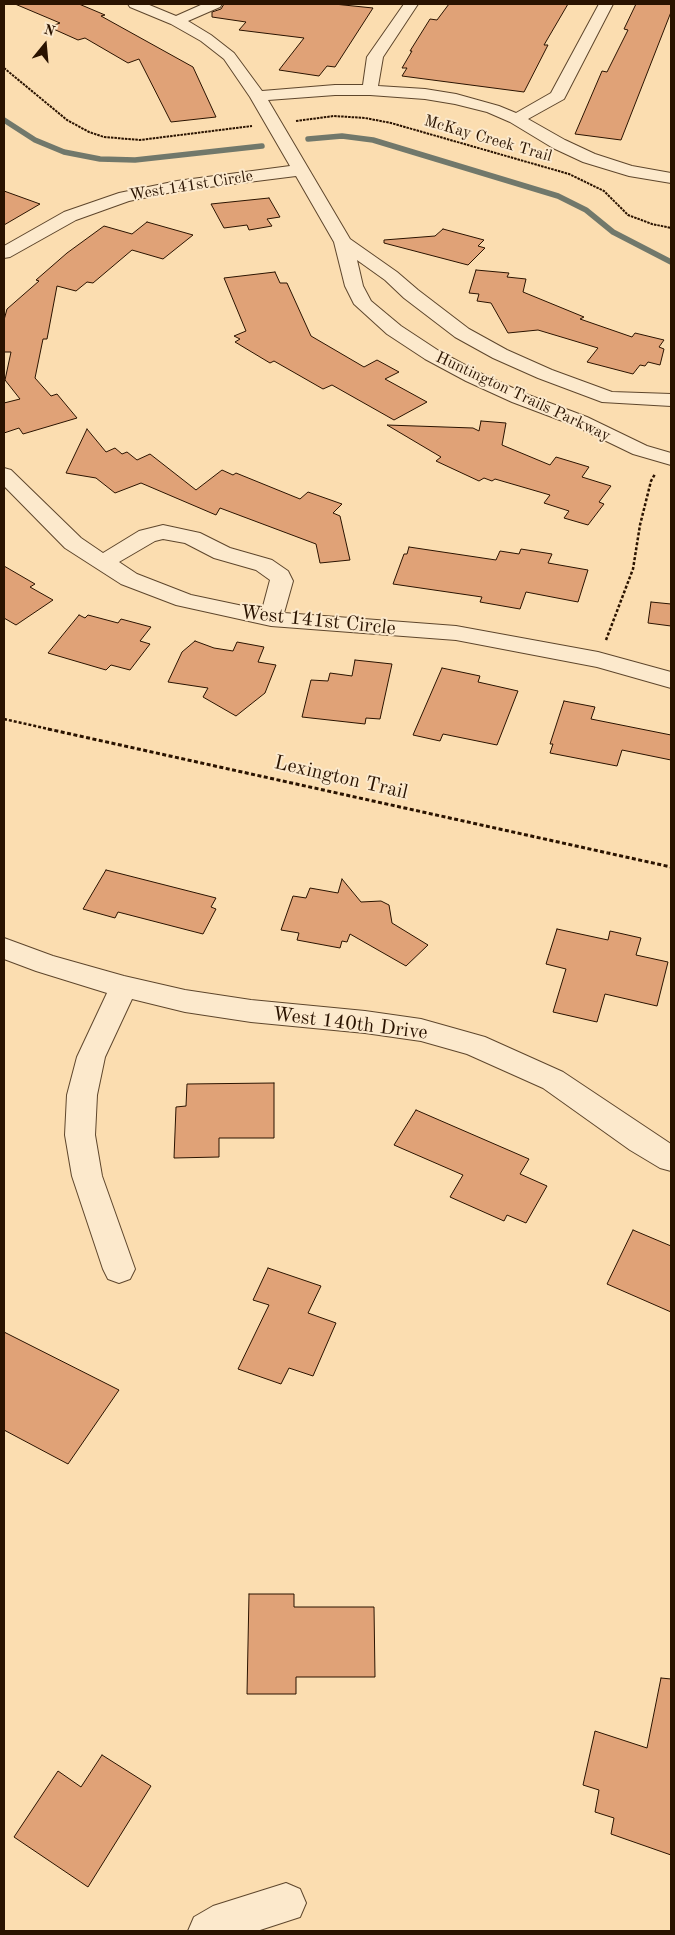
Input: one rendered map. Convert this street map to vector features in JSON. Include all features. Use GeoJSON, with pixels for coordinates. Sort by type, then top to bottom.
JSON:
{"type":"FeatureCollection","features":[{"type":"Feature","properties":{"kind":"street","name":"Huntington Trails Parkway"},"geometry":{"type":"LineString","coordinates":[[136,4],[176,21],[206,38],[229,56],[258,96],[343,242],[354,286],[364,304],[394,330],[446,363],[519,398],[580,421],[616,440],[668,458]]}},
{"type":"Feature","properties":{"kind":"street"},"geometry":{"type":"LineString","coordinates":[[176,21],[215,4]]}},
{"type":"Feature","properties":{"kind":"street"},"geometry":{"type":"LineString","coordinates":[[370,90],[375,57],[411,4]]}},
{"type":"Feature","properties":{"kind":"street"},"geometry":{"type":"LineString","coordinates":[[516,118],[550,102],[558,96],[564,88],[606,4]]}},
{"type":"Feature","properties":{"kind":"street"},"geometry":{"type":"LineString","coordinates":[[258,96],[335,90],[370,90],[425,94],[456,99],[493,109],[516,118],[559,144],[588,158],[629,171],[671,178]]}},
{"type":"Feature","properties":{"kind":"street","name":"West 141st Circle"},"geometry":{"type":"LineString","coordinates":[[4,253],[70,216],[125,197],[177,186],[300,170]]}},
{"type":"Feature","properties":{"kind":"street","name":"Huntington Trails Parkway"},"geometry":{"type":"LineString","coordinates":[[343,242],[391,276],[434,313],[482,344],[545,374],[609,398],[671,400]]}},
{"type":"Feature","properties":{"kind":"street"},"geometry":{"type":"LineString","coordinates":[[446,363],[482,344]]}},
{"type":"Feature","properties":{"kind":"street"},"geometry":{"type":"LineString","coordinates":[[580,421],[609,398]]}},
{"type":"Feature","properties":{"kind":"street","name":"West 141st Circle"},"geometry":{"type":"LineString","coordinates":[[4,474],[73,542],[102,563],[129,579],[184,600],[271,619],[456,633],[598,660],[671,680]]}},
{"type":"Feature","properties":{"kind":"street"},"geometry":{"type":"LineString","coordinates":[[102,563],[148,536],[162,532],[192,538],[222,553],[264,565],[280,576],[282,581],[271,619]]}},
{"type":"Feature","properties":{"kind":"street","name":"West 140th Drive"},"geometry":{"type":"LineString","coordinates":[[4,948],[46,964],[124,987],[185,1001],[251,1011],[365,1022],[421,1030],[475,1045],[553,1080],[641,1141],[671,1159]]}},
{"type":"Feature","properties":{"kind":"street"},"geometry":{"type":"LineString","coordinates":[[119,1269],[87,1176],[80,1136],[82,1095],[91,1057],[124,987]]}},
{"type":"Feature","properties":{"kind":"street"},"geometry":{"type":"LineString","coordinates":[[208,1931],[227,1920],[286,1903]]}},
{"type":"Feature","properties":{"kind":"path"},"geometry":{"type":"LineString","coordinates":[[4,68],[67,120],[104,137],[149,139],[256,126]]}},
{"type":"Feature","properties":{"kind":"path","name":"McKay Creek Trail"},"geometry":{"type":"LineString","coordinates":[[291,121],[350,116],[391,123],[569,174],[604,191],[628,215],[652,224],[671,228]]}},
{"type":"Feature","properties":{"kind":"path"},"geometry":{"type":"LineString","coordinates":[[598,660],[633,569],[640,525],[651,481],[668,458]]}},
{"type":"Feature","properties":{"kind":"path","name":"Lexington Trail"},"geometry":{"type":"LineString","coordinates":[[4,719],[671,867]]}},
{"type":"Feature","properties":{"kind":"building"},"geometry":{"type":"Polygon","coordinates":[[[15,4],[79,4],[105,15],[101,16],[193,67],[216,117],[171,122],[139,59],[128,63],[85,38],[78,40],[49,27],[60,23],[15,4]]]}},
{"type":"Feature","properties":{"kind":"building"},"geometry":{"type":"Polygon","coordinates":[[[224,4],[334,4],[373,8],[335,67],[327,66],[319,76],[279,70],[304,38],[239,30],[246,22],[212,17],[212,12],[221,9],[224,4]]]}},
{"type":"Feature","properties":{"kind":"building"},"geometry":{"type":"Polygon","coordinates":[[[449,4],[568,4],[544,45],[548,45],[524,92],[402,76],[407,68],[402,68],[412,51],[410,51],[430,19],[437,20],[449,4]]]}},
{"type":"Feature","properties":{"kind":"building"},"geometry":{"type":"Polygon","coordinates":[[[636,4],[671,4],[671,12],[621,140],[575,134],[602,71],[607,72],[628,30],[624,29],[636,4]]]}},
{"type":"Feature","properties":{"kind":"building"},"geometry":{"type":"Polygon","coordinates":[[[4,191],[40,204],[4,225],[4,191]]]}},
{"type":"Feature","properties":{"kind":"building"},"geometry":{"type":"Polygon","coordinates":[[[269,198],[280,217],[267,219],[272,226],[249,230],[247,225],[224,228],[211,204],[269,198]]]}},
{"type":"Feature","properties":{"kind":"building"},"geometry":{"type":"Polygon","coordinates":[[[147,222],[193,235],[163,259],[132,250],[93,283],[87,282],[76,291],[57,286],[47,339],[43,339],[35,378],[51,396],[57,394],[77,418],[23,434],[19,428],[4,433],[4,403],[20,399],[5,380],[11,352],[4,352],[4,320],[7,309],[67,253],[104,226],[132,234],[147,222]]]}},
{"type":"Feature","properties":{"kind":"building"},"geometry":{"type":"Polygon","coordinates":[[[443,229],[484,240],[478,246],[485,248],[468,265],[384,243],[384,240],[435,236],[443,229]]]}},
{"type":"Feature","properties":{"kind":"building"},"geometry":{"type":"Polygon","coordinates":[[[476,270],[509,273],[507,277],[526,279],[523,292],[584,317],[580,319],[632,337],[635,333],[664,340],[659,347],[664,349],[660,365],[648,362],[645,366],[640,365],[633,374],[587,362],[598,348],[538,330],[508,333],[491,303],[477,301],[479,294],[469,293],[476,270]]]}},
{"type":"Feature","properties":{"kind":"building"},"geometry":{"type":"Polygon","coordinates":[[[275,272],[280,283],[287,283],[311,336],[364,367],[377,360],[399,372],[385,379],[427,402],[394,420],[332,385],[323,389],[274,361],[270,363],[235,342],[240,339],[234,336],[246,331],[224,278],[275,272]]]}},
{"type":"Feature","properties":{"kind":"building"},"geometry":{"type":"Polygon","coordinates":[[[481,421],[506,423],[502,445],[550,465],[556,457],[589,467],[582,477],[611,486],[599,502],[604,504],[588,525],[564,518],[569,511],[544,503],[550,495],[495,479],[492,481],[484,478],[479,481],[436,461],[441,457],[387,425],[473,428],[479,431],[481,421]]]}},
{"type":"Feature","properties":{"kind":"building"},"geometry":{"type":"Polygon","coordinates":[[[87,429],[106,452],[115,448],[122,454],[127,452],[137,460],[150,454],[196,490],[222,470],[233,475],[236,473],[300,499],[308,492],[342,504],[333,513],[340,516],[350,560],[320,563],[316,544],[220,508],[216,515],[141,483],[115,493],[96,478],[66,473],[87,429]]]}},
{"type":"Feature","properties":{"kind":"building"},"geometry":{"type":"Polygon","coordinates":[[[409,547],[496,560],[500,551],[519,554],[521,549],[552,554],[548,563],[588,570],[578,602],[526,592],[520,609],[480,602],[482,597],[393,584],[404,554],[407,554],[409,547]]]}},
{"type":"Feature","properties":{"kind":"building"},"geometry":{"type":"Polygon","coordinates":[[[4,566],[35,584],[30,587],[53,600],[16,625],[4,618],[4,566]]]}},
{"type":"Feature","properties":{"kind":"building"},"geometry":{"type":"Polygon","coordinates":[[[651,602],[671,604],[671,626],[648,623],[651,602]]]}},
{"type":"Feature","properties":{"kind":"building"},"geometry":{"type":"Polygon","coordinates":[[[79,615],[85,618],[88,615],[118,623],[121,619],[151,627],[140,641],[150,644],[130,670],[111,665],[106,670],[48,653],[79,615]]]}},
{"type":"Feature","properties":{"kind":"building"},"geometry":{"type":"Polygon","coordinates":[[[195,641],[214,648],[233,651],[237,642],[264,647],[258,662],[276,665],[265,693],[236,716],[203,697],[208,688],[168,682],[182,652],[195,641]]]}},
{"type":"Feature","properties":{"kind":"building"},"geometry":{"type":"Polygon","coordinates":[[[355,660],[392,664],[380,719],[366,718],[365,724],[302,717],[311,680],[328,681],[330,673],[352,676],[355,660]]]}},
{"type":"Feature","properties":{"kind":"building"},"geometry":{"type":"Polygon","coordinates":[[[442,668],[480,676],[478,682],[518,691],[497,745],[443,734],[440,741],[413,735],[442,668]]]}},
{"type":"Feature","properties":{"kind":"building"},"geometry":{"type":"Polygon","coordinates":[[[564,701],[595,707],[591,719],[671,735],[671,760],[622,750],[617,766],[550,753],[553,744],[550,744],[564,701]]]}},
{"type":"Feature","properties":{"kind":"building"},"geometry":{"type":"Polygon","coordinates":[[[106,870],[216,898],[211,907],[216,909],[203,934],[118,912],[115,918],[83,909],[106,870]]]}},
{"type":"Feature","properties":{"kind":"building"},"geometry":{"type":"Polygon","coordinates":[[[342,879],[361,902],[381,901],[389,905],[392,923],[428,945],[406,966],[350,934],[347,942],[342,941],[340,948],[297,940],[299,933],[281,930],[293,896],[306,898],[310,888],[338,893],[342,879]]]}},
{"type":"Feature","properties":{"kind":"building"},"geometry":{"type":"Polygon","coordinates":[[[557,929],[608,940],[610,931],[641,938],[636,955],[668,962],[657,1006],[605,994],[597,1022],[553,1012],[566,969],[546,964],[557,929]]]}},
{"type":"Feature","properties":{"kind":"building"},"geometry":{"type":"Polygon","coordinates":[[[274,1083],[274,1138],[219,1138],[219,1157],[174,1158],[176,1107],[186,1106],[187,1084],[274,1083]]]}},
{"type":"Feature","properties":{"kind":"building"},"geometry":{"type":"Polygon","coordinates":[[[416,1110],[529,1159],[520,1174],[547,1186],[526,1223],[507,1215],[504,1221],[450,1197],[463,1175],[394,1145],[416,1110]]]}},
{"type":"Feature","properties":{"kind":"building"},"geometry":{"type":"Polygon","coordinates":[[[633,1230],[671,1246],[671,1312],[607,1284],[633,1230]]]}},
{"type":"Feature","properties":{"kind":"building"},"geometry":{"type":"Polygon","coordinates":[[[268,1268],[321,1286],[308,1313],[336,1323],[313,1376],[289,1368],[281,1384],[238,1369],[269,1305],[253,1300],[268,1268]]]}},
{"type":"Feature","properties":{"kind":"building"},"geometry":{"type":"Polygon","coordinates":[[[4,1332],[119,1390],[68,1464],[4,1430],[4,1332]]]}},
{"type":"Feature","properties":{"kind":"building"},"geometry":{"type":"Polygon","coordinates":[[[249,1594],[294,1594],[294,1607],[374,1607],[375,1677],[296,1677],[296,1694],[247,1694],[249,1594]]]}},
{"type":"Feature","properties":{"kind":"building"},"geometry":{"type":"Polygon","coordinates":[[[661,1678],[671,1679],[671,1855],[611,1834],[614,1818],[595,1812],[599,1790],[583,1785],[595,1731],[647,1748],[661,1678]]]}},
{"type":"Feature","properties":{"kind":"building"},"geometry":{"type":"Polygon","coordinates":[[[102,1755],[151,1786],[88,1887],[14,1837],[58,1771],[81,1787],[102,1755]]]}},
{"type":"Feature","properties":{"kind":"waterway"},"geometry":{"type":"LineString","coordinates":[[4,120],[35,140],[64,152],[100,159],[135,160],[262,146]]}},
{"type":"Feature","properties":{"kind":"waterway"},"geometry":{"type":"LineString","coordinates":[[308,139],[342,136],[373,140],[558,196],[586,210],[613,232],[671,262]]}}]}
